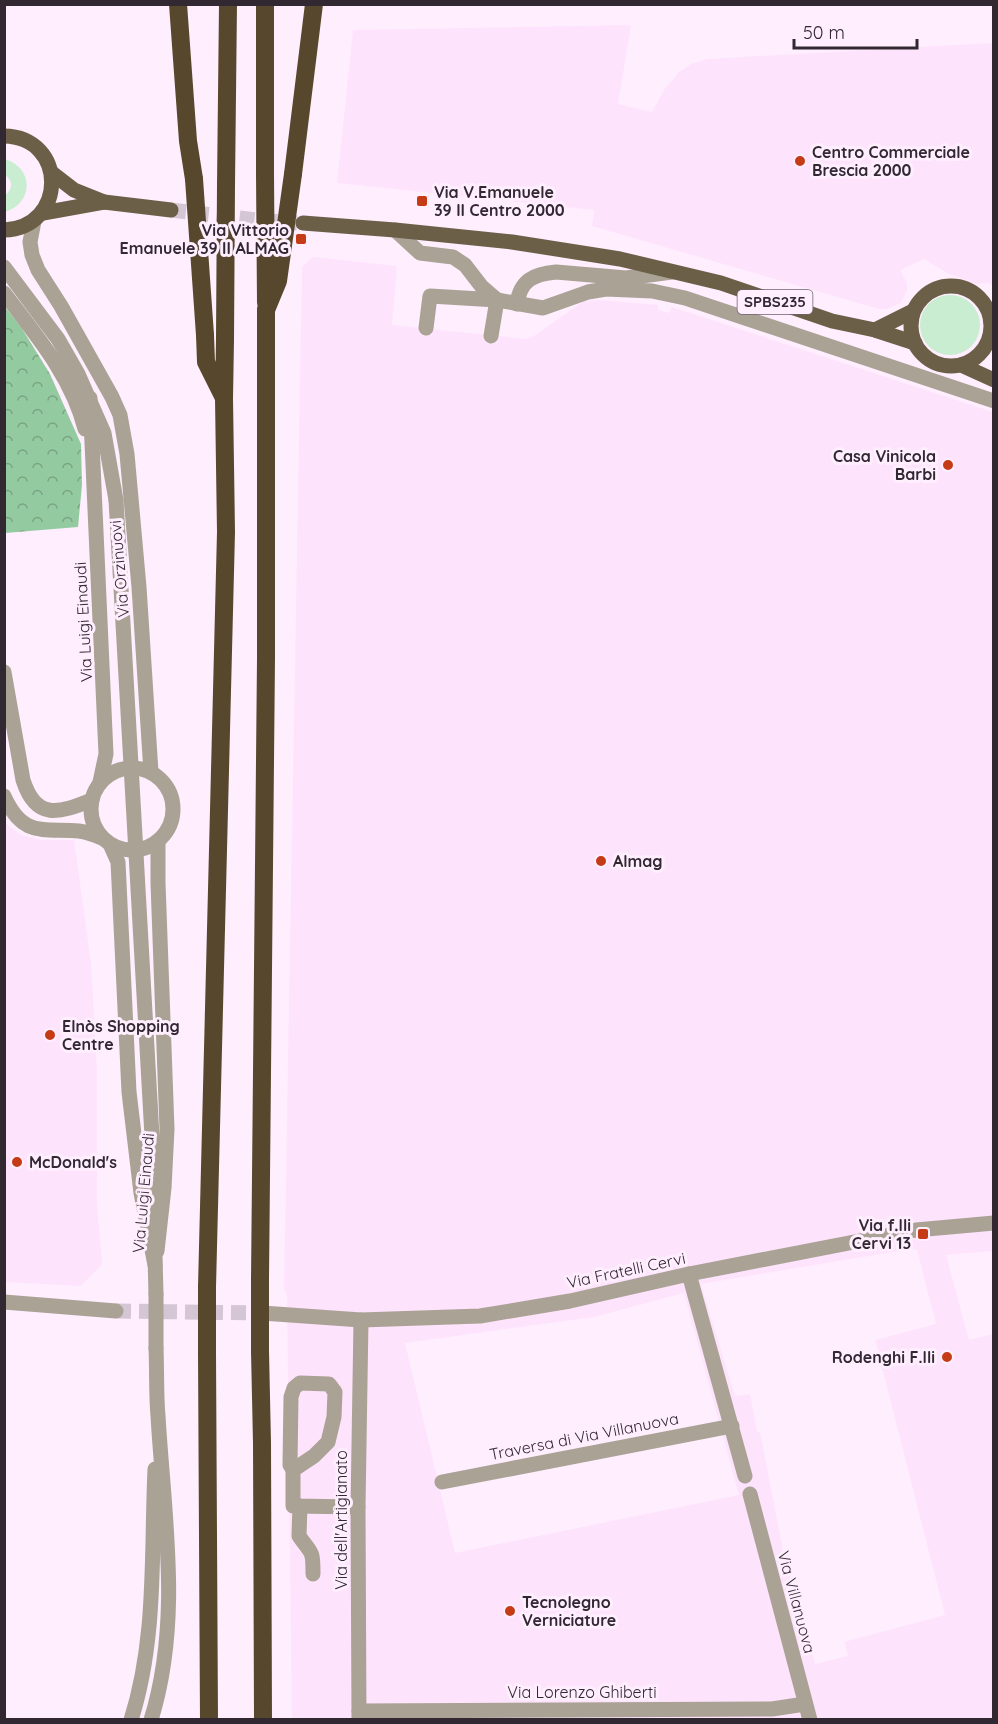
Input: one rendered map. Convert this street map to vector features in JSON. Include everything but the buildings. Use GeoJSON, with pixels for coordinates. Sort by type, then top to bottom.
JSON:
{"type":"FeatureCollection","features":[{"type":"Feature","properties":{"kind":"highway"},"geometry":{"type":"LineString","coordinates":[[178,4],[188,141],[194,179],[206,362],[224,398]]}},
{"type":"Feature","properties":{"kind":"highway"},"geometry":{"type":"LineString","coordinates":[[209,1719],[207,1287],[226,532],[224,398],[228,4]]}},
{"type":"Feature","properties":{"kind":"highway"},"geometry":{"type":"LineString","coordinates":[[266,310],[278,281],[314,8]]}},
{"type":"Feature","properties":{"kind":"highway"},"geometry":{"type":"LineString","coordinates":[[263,1719],[260,1280],[266,646],[265,9]]}},
{"type":"Feature","properties":{"kind":"main road"},"geometry":{"type":"LineString","coordinates":[[4,136],[31,143],[45,156],[52,173],[53,190],[38,217]]}},
{"type":"Feature","properties":{"kind":"main road"},"geometry":{"type":"LineString","coordinates":[[52,173],[74,190],[104,202],[171,210]]}},
{"type":"Feature","properties":{"kind":"main road"},"geometry":{"type":"LineString","coordinates":[[4,230],[14,230],[38,217],[104,202]]}},
{"type":"Feature","properties":{"kind":"main road","name":"SPBS235"},"geometry":{"type":"LineString","coordinates":[[303,223],[395,230],[533,246],[620,259],[676,271],[721,283],[832,321],[875,330],[915,343],[922,355],[934,362],[947,366],[961,365],[993,380]]}},
{"type":"Feature","properties":{"kind":"main road"},"geometry":{"type":"LineString","coordinates":[[915,343],[911,330],[913,311],[921,298],[939,287],[952,285],[976,294],[985,304],[990,315],[989,340],[993,358]]}},
{"type":"Feature","properties":{"kind":"main road"},"geometry":{"type":"LineString","coordinates":[[875,330],[913,311]]}},
{"type":"Feature","properties":{"kind":"main road"},"geometry":{"type":"LineString","coordinates":[[961,365],[978,356],[989,340]]}},
{"type":"Feature","properties":{"kind":"street","name":"Via Orzinuovi"},"geometry":{"type":"LineString","coordinates":[[38,217],[30,242],[38,270],[61,306],[120,415],[127,454],[139,588],[151,772]]}},
{"type":"Feature","properties":{"kind":"street"},"geometry":{"type":"LineString","coordinates":[[395,230],[420,253],[453,257],[465,265],[482,287],[497,300]]}},
{"type":"Feature","properties":{"kind":"street"},"geometry":{"type":"LineString","coordinates":[[4,267],[58,339],[90,398],[104,433],[116,500],[152,1136],[158,1415],[168,1526],[170,1611],[166,1649],[151,1719]]}},
{"type":"Feature","properties":{"kind":"street"},"geometry":{"type":"LineString","coordinates":[[517,304],[518,294],[524,284],[533,277],[545,273],[626,278],[676,271]]}},
{"type":"Feature","properties":{"kind":"street"},"geometry":{"type":"LineString","coordinates":[[426,328],[430,296],[497,300],[543,308],[557,305],[588,292],[628,288],[652,291],[685,298],[993,401]]}},
{"type":"Feature","properties":{"kind":"street","name":"Via Luigi Einaudi"},"geometry":{"type":"LineString","coordinates":[[4,293],[67,382],[81,412],[93,460]]}},
{"type":"Feature","properties":{"kind":"street"},"geometry":{"type":"LineString","coordinates":[[490,336],[497,300]]}},
{"type":"Feature","properties":{"kind":"street","name":"Via Orzinuovi"},"geometry":{"type":"LineString","coordinates":[[96,370],[104,433]]}},
{"type":"Feature","properties":{"kind":"street","name":"Via Luigi Einaudi"},"geometry":{"type":"LineString","coordinates":[[90,398],[106,754],[100,782],[92,800],[92,820],[118,862],[129,1092],[141,1193],[155,1265]]}},
{"type":"Feature","properties":{"kind":"street"},"geometry":{"type":"LineString","coordinates":[[4,672],[23,780],[28,794],[41,809],[53,811],[69,809],[92,800]]}},
{"type":"Feature","properties":{"kind":"street"},"geometry":{"type":"LineString","coordinates":[[4,796],[19,818],[30,827],[44,832],[81,831],[122,849],[135,850],[147,848],[158,842],[167,832],[173,819],[174,805],[171,792],[163,780],[138,767],[124,768],[111,773],[100,782]]}},
{"type":"Feature","properties":{"kind":"street","name":"Via Luigi Einaudi"},"geometry":{"type":"LineString","coordinates":[[155,1265],[164,1188],[167,1129],[158,842]]}},
{"type":"Feature","properties":{"kind":"street","name":"Via Fratelli Cervi"},"geometry":{"type":"LineString","coordinates":[[262,1313],[361,1320],[480,1316],[570,1301],[689,1274],[916,1230],[993,1223]]}},
{"type":"Feature","properties":{"kind":"street"},"geometry":{"type":"LineString","coordinates":[[689,1274],[745,1476]]}},
{"type":"Feature","properties":{"kind":"street"},"geometry":{"type":"LineString","coordinates":[[4,1302],[116,1311]]}},
{"type":"Feature","properties":{"kind":"street","name":"Via dell'Artigianato"},"geometry":{"type":"LineString","coordinates":[[359,1715],[358,1507],[361,1320]]}},
{"type":"Feature","properties":{"kind":"street"},"geometry":{"type":"LineString","coordinates":[[293,1470],[314,1456],[328,1442],[334,1417],[335,1392],[329,1384],[300,1383],[294,1388],[291,1397],[290,1465],[293,1470],[293,1506],[358,1507]]}},
{"type":"Feature","properties":{"kind":"street"},"geometry":{"type":"LineString","coordinates":[[131,1719],[148,1648],[158,1415]]}},
{"type":"Feature","properties":{"kind":"street","name":"Traversa di Via Villanuova"},"geometry":{"type":"LineString","coordinates":[[442,1482],[732,1426]]}},
{"type":"Feature","properties":{"kind":"street","name":"Via Villanuova"},"geometry":{"type":"LineString","coordinates":[[750,1494],[810,1719]]}},
{"type":"Feature","properties":{"kind":"street"},"geometry":{"type":"LineString","coordinates":[[300,1506],[299,1536],[309,1546],[313,1555],[313,1574]]}},
{"type":"Feature","properties":{"kind":"street","name":"Via Lorenzo Ghiberti"},"geometry":{"type":"LineString","coordinates":[[359,1715],[772,1714],[805,1704]]}},
{"type":"Feature","properties":{"kind":"shaded area","name":"Centro Commerciale Brescia 2000"},"geometry":{"type":"Polygon","coordinates":[[[631,25],[618,104],[652,112],[664,90],[678,73],[691,64],[707,59],[993,43],[993,286],[988,283],[976,284],[949,274],[924,259],[900,270],[907,283],[907,290],[901,303],[887,309],[879,309],[592,226],[594,210],[337,183],[353,30],[631,25]]]}},
{"type":"Feature","properties":{"kind":"shaded area"},"geometry":{"type":"Polygon","coordinates":[[[312,257],[397,266],[392,325],[526,339],[534,336],[584,301],[600,300],[658,305],[658,310],[669,313],[672,307],[993,412],[993,1251],[946,1255],[969,1340],[993,1334],[993,1719],[292,1719],[287,1296],[284,1290],[302,267],[312,257]],[[911,1249],[701,1284],[735,1396],[750,1394],[757,1432],[760,1432],[784,1555],[815,1664],[848,1656],[844,1642],[945,1615],[875,1340],[936,1324],[917,1250],[911,1249]],[[684,1293],[594,1317],[405,1343],[455,1553],[739,1495],[684,1293]]]}},
{"type":"Feature","properties":{"kind":"shaded area","name":"Elnòs Shopping Centre"},"geometry":{"type":"Polygon","coordinates":[[[4,821],[21,835],[41,840],[74,840],[91,963],[97,1072],[97,1205],[102,1264],[81,1286],[5,1282],[4,821]]]}},
{"type":"Feature","properties":{"kind":"green space"},"geometry":{"type":"Polygon","coordinates":[[[5,159],[15,163],[21,170],[27,186],[21,201],[15,208],[5,212],[5,195],[11,185],[5,175],[5,159]]]}},
{"type":"Feature","properties":{"kind":"green space"},"geometry":{"type":"Polygon","coordinates":[[[944,295],[956,295],[967,300],[975,308],[980,325],[978,337],[967,350],[956,355],[944,355],[933,350],[925,342],[920,331],[920,319],[925,308],[933,300],[944,295]]]}},
{"type":"Feature","properties":{"kind":"green space"},"geometry":{"type":"Polygon","coordinates":[[[5,307],[21,327],[50,374],[81,444],[82,485],[78,527],[5,533],[5,307]]]}},
{"type":"Feature","properties":{"kind":"tunnel"},"geometry":{"type":"LineString","coordinates":[[171,210],[297,223]]}},
{"type":"Feature","properties":{"kind":"tunnel"},"geometry":{"type":"LineString","coordinates":[[116,1311],[262,1313]]}},
{"type":"Feature","properties":{"kind":"place","name":"Centro Commerciale Brescia 2000"},"geometry":{"type":"Point","coordinates":[800,161]}},
{"type":"Feature","properties":{"kind":"place","name":"Via V.Emanuele 39 II Centro 2000"},"geometry":{"type":"Point","coordinates":[422,201]}},
{"type":"Feature","properties":{"kind":"place","name":"Via Vittorio Emanuele 39 II ALMAG"},"geometry":{"type":"Point","coordinates":[301,239]}},
{"type":"Feature","properties":{"kind":"place","name":"Casa Vinicola Barbi"},"geometry":{"type":"Point","coordinates":[948,465]}},
{"type":"Feature","properties":{"kind":"place","name":"Almag"},"geometry":{"type":"Point","coordinates":[601,861]}},
{"type":"Feature","properties":{"kind":"place","name":"Elnòs Shopping Centre"},"geometry":{"type":"Point","coordinates":[50,1035]}},
{"type":"Feature","properties":{"kind":"place","name":"McDonald's"},"geometry":{"type":"Point","coordinates":[17,1162]}},
{"type":"Feature","properties":{"kind":"place","name":"Via f.lli Cervi 13"},"geometry":{"type":"Point","coordinates":[923,1234]}},
{"type":"Feature","properties":{"kind":"place","name":"Rodenghi F.lli"},"geometry":{"type":"Point","coordinates":[947,1357]}},
{"type":"Feature","properties":{"kind":"place","name":"Tecnolegno Verniciature"},"geometry":{"type":"Point","coordinates":[510,1611]}}]}
